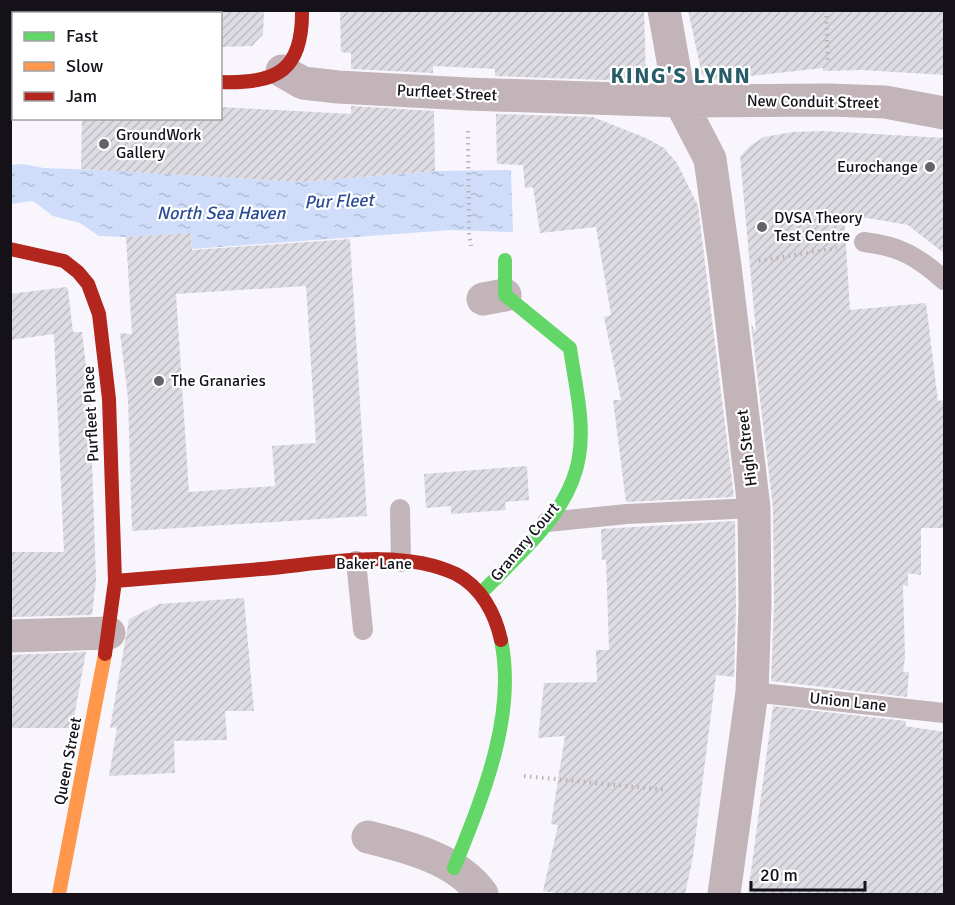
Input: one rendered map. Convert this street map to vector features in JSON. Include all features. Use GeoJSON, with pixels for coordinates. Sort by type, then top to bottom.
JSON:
{"type":"FeatureCollection","features":[{"type":"Feature","properties":{"kind":"street"},"geometry":{"type":"LineString","coordinates":[[222,82],[246,83],[269,79],[282,71],[294,56],[302,39],[302,10]]}},
{"type":"Feature","properties":{"kind":"street","name":"High Street"},"geometry":{"type":"LineString","coordinates":[[664,10],[680,100],[710,159],[754,508],[755,605],[752,692],[724,894]]}},
{"type":"Feature","properties":{"kind":"street","name":"Purfleet Street"},"geometry":{"type":"LineString","coordinates":[[282,71],[303,83],[338,87],[468,94],[680,100]]}},
{"type":"Feature","properties":{"kind":"street","name":"New Conduit Street"},"geometry":{"type":"LineString","coordinates":[[680,100],[885,102],[945,113]]}},
{"type":"Feature","properties":{"kind":"street","name":"Purfleet Place"},"geometry":{"type":"LineString","coordinates":[[10,249],[64,261],[78,272],[88,284],[95,298],[102,332],[109,399],[115,581],[109,633]]}},
{"type":"Feature","properties":{"kind":"street","name":"Granary Court"},"geometry":{"type":"LineString","coordinates":[[481,593],[547,522],[565,495],[576,471],[579,445],[579,420],[570,348],[494,297],[505,260]]}},
{"type":"Feature","properties":{"kind":"street","name":"Baker Lane"},"geometry":{"type":"LineString","coordinates":[[115,581],[356,561],[401,562],[427,565],[456,574],[481,593],[497,619],[503,650],[506,680],[503,712],[476,814],[454,868]]}},
{"type":"Feature","properties":{"kind":"street"},"geometry":{"type":"LineString","coordinates":[[10,636],[109,633]]}},
{"type":"Feature","properties":{"kind":"street","name":"Queen Street"},"geometry":{"type":"LineString","coordinates":[[59,894],[109,633]]}},
{"type":"Feature","properties":{"kind":"street"},"geometry":{"type":"LineString","coordinates":[[368,837],[397,844],[454,868],[475,885],[482,894]]}},
{"type":"Feature","properties":{"kind":"lane"},"geometry":{"type":"LineString","coordinates":[[864,242],[886,244],[920,260],[945,280]]}},
{"type":"Feature","properties":{"kind":"lane"},"geometry":{"type":"LineString","coordinates":[[547,522],[627,514],[754,508]]}},
{"type":"Feature","properties":{"kind":"lane"},"geometry":{"type":"LineString","coordinates":[[400,509],[401,562]]}},
{"type":"Feature","properties":{"kind":"lane"},"geometry":{"type":"LineString","coordinates":[[356,561],[363,630]]}},
{"type":"Feature","properties":{"kind":"lane","name":"Union Lane"},"geometry":{"type":"LineString","coordinates":[[752,692],[945,713]]}},
{"type":"Feature","properties":{"kind":"path"},"geometry":{"type":"LineString","coordinates":[[826,10],[828,100]]}},
{"type":"Feature","properties":{"kind":"path"},"geometry":{"type":"LineString","coordinates":[[469,168],[469,233]]}},
{"type":"Feature","properties":{"kind":"path"},"geometry":{"type":"LineString","coordinates":[[725,266],[864,242]]}},
{"type":"Feature","properties":{"kind":"path"},"geometry":{"type":"LineString","coordinates":[[488,771],[667,790]]}},
{"type":"Feature","properties":{"kind":"water","name":"North Sea Haven"},"geometry":{"type":"Polygon","coordinates":[[[22,164],[44,168],[302,182],[435,171],[511,170],[513,232],[451,230],[192,249],[191,233],[126,237],[99,236],[80,223],[53,216],[33,201],[11,204],[11,165],[22,164]]]}},
{"type":"Feature","properties":{"kind":"building"},"geometry":{"type":"Polygon","coordinates":[[[220,10],[264,11],[263,34],[252,46],[222,47],[222,12],[220,10]]]}},
{"type":"Feature","properties":{"kind":"building"},"geometry":{"type":"Polygon","coordinates":[[[340,10],[644,10],[646,78],[603,80],[495,76],[495,69],[433,66],[433,73],[351,69],[351,53],[341,52],[340,10]]]}},
{"type":"Feature","properties":{"kind":"building"},"geometry":{"type":"Polygon","coordinates":[[[688,10],[945,10],[945,75],[861,70],[823,71],[823,68],[714,80],[702,75],[688,10]]]}},
{"type":"Feature","properties":{"kind":"building"},"geometry":{"type":"Polygon","coordinates":[[[351,106],[434,111],[435,171],[302,182],[81,169],[82,120],[222,120],[222,107],[351,114],[351,106]]]}},
{"type":"Feature","properties":{"kind":"building"},"geometry":{"type":"Polygon","coordinates":[[[496,114],[593,117],[646,138],[664,148],[677,163],[698,206],[734,497],[626,502],[613,400],[621,400],[604,317],[611,315],[596,227],[540,233],[533,187],[525,188],[523,165],[497,164],[496,114]]]}},
{"type":"Feature","properties":{"kind":"building"},"geometry":{"type":"Polygon","coordinates":[[[823,131],[945,138],[945,254],[908,225],[844,214],[850,310],[926,303],[938,401],[945,400],[945,528],[921,528],[921,575],[908,573],[908,586],[903,585],[905,657],[903,672],[909,672],[907,697],[771,681],[774,606],[773,508],[751,323],[756,333],[740,156],[764,137],[793,132],[823,131]]]}},
{"type":"Feature","properties":{"kind":"building"},"geometry":{"type":"Polygon","coordinates":[[[191,233],[192,250],[350,239],[367,516],[132,531],[128,398],[120,333],[132,334],[126,237],[191,233]],[[306,286],[176,294],[189,492],[275,486],[272,446],[316,443],[306,286]]]}},
{"type":"Feature","properties":{"kind":"building"},"geometry":{"type":"Polygon","coordinates":[[[66,287],[73,332],[82,332],[90,400],[96,580],[92,615],[10,617],[10,552],[64,552],[54,334],[10,340],[10,294],[66,287]]]}},
{"type":"Feature","properties":{"kind":"building"},"geometry":{"type":"Polygon","coordinates":[[[527,466],[529,500],[505,502],[506,510],[451,514],[451,506],[426,508],[424,474],[527,466]]]}},
{"type":"Feature","properties":{"kind":"building"},"geometry":{"type":"Polygon","coordinates":[[[735,521],[734,677],[716,675],[693,857],[685,894],[563,894],[543,891],[558,825],[551,824],[565,736],[538,738],[544,683],[597,682],[596,650],[609,650],[606,560],[602,560],[601,529],[735,521]]]}},
{"type":"Feature","properties":{"kind":"building"},"geometry":{"type":"Polygon","coordinates":[[[244,598],[254,711],[225,711],[227,740],[174,741],[175,773],[109,776],[117,727],[110,728],[129,619],[159,604],[244,598]]]}},
{"type":"Feature","properties":{"kind":"building"},"geometry":{"type":"Polygon","coordinates":[[[86,652],[72,728],[10,728],[10,655],[86,652]]]}},
{"type":"Feature","properties":{"kind":"building"},"geometry":{"type":"Polygon","coordinates":[[[773,706],[906,721],[905,726],[945,732],[945,894],[748,894],[773,706]]]}},
{"type":"Feature","properties":{"kind":"traffic: fast"},"geometry":{"type":"LineString","coordinates":[[481,593],[526,548],[554,515],[574,477],[581,443],[579,403],[570,348],[505,295],[505,260]]}},
{"type":"Feature","properties":{"kind":"traffic: fast"},"geometry":{"type":"LineString","coordinates":[[454,868],[485,785],[501,727],[505,669],[501,640]]}},
{"type":"Feature","properties":{"kind":"traffic: slow"},"geometry":{"type":"LineString","coordinates":[[59,894],[105,654]]}},
{"type":"Feature","properties":{"kind":"traffic: jam"},"geometry":{"type":"LineString","coordinates":[[222,82],[257,80],[283,70],[292,60],[298,47],[302,10]]}},
{"type":"Feature","properties":{"kind":"traffic: jam"},"geometry":{"type":"LineString","coordinates":[[10,249],[64,261],[88,284],[99,314],[109,399],[115,581],[105,654]]}},
{"type":"Feature","properties":{"kind":"traffic: jam"},"geometry":{"type":"LineString","coordinates":[[115,581],[360,559],[410,561],[434,566],[465,579],[486,602],[501,640]]}},
{"type":"Feature","properties":{"kind":"place","name":"GroundWork Gallery"},"geometry":{"type":"Point","coordinates":[104,144]}},
{"type":"Feature","properties":{"kind":"place","name":"Eurochange"},"geometry":{"type":"Point","coordinates":[930,167]}},
{"type":"Feature","properties":{"kind":"place","name":"DVSA Theory Test Centre"},"geometry":{"type":"Point","coordinates":[762,227]}},
{"type":"Feature","properties":{"kind":"place","name":"The Granaries"},"geometry":{"type":"Point","coordinates":[159,381]}},
{"type":"Feature","properties":{"kind":"district","name":"KING'S LYNN"},"geometry":{"type":"Point","coordinates":[681,75]}},
{"type":"Feature","properties":{"kind":"water label","name":"Pur Fleet"},"geometry":{"type":"Point","coordinates":[339,201]}}]}
